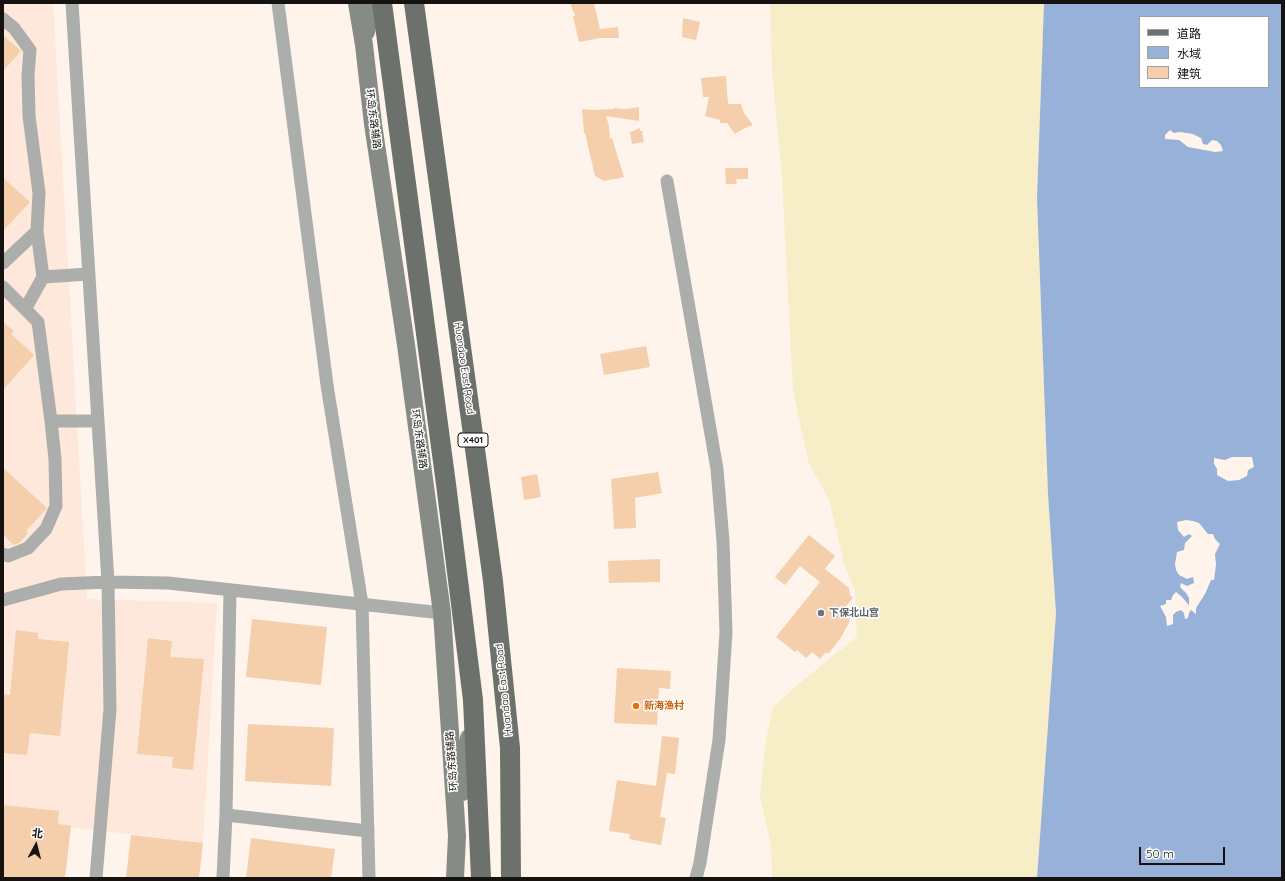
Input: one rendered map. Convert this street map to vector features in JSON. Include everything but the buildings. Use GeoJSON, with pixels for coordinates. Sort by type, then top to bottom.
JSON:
{"type":"FeatureCollection","features":[{"type":"Feature","properties":{"kind":"main road"},"geometry":{"type":"LineString","coordinates":[[382,3],[460,590],[473,700],[481,878]]}},
{"type":"Feature","properties":{"kind":"main road","name":"Huandao East Road"},"geometry":{"type":"LineString","coordinates":[[414,3],[492,581],[510,748],[511,878]]}},
{"type":"Feature","properties":{"kind":"street"},"geometry":{"type":"LineString","coordinates":[[72,3],[108,582],[110,709],[96,878]]}},
{"type":"Feature","properties":{"kind":"street"},"geometry":{"type":"LineString","coordinates":[[278,3],[327,385],[362,604],[369,878]]}},
{"type":"Feature","properties":{"kind":"street","name":"环岛东路辅路"},"geometry":{"type":"LineString","coordinates":[[357,3],[364,45],[373,124],[406,345],[442,613],[457,836],[455,878]]}},
{"type":"Feature","properties":{"kind":"street"},"geometry":{"type":"LineString","coordinates":[[364,45],[372,3]]}},
{"type":"Feature","properties":{"kind":"street"},"geometry":{"type":"LineString","coordinates":[[3,19],[14,28],[30,50],[28,75],[29,116],[39,193],[37,231],[43,277],[28,304],[21,305]]}},
{"type":"Feature","properties":{"kind":"street"},"geometry":{"type":"LineString","coordinates":[[667,181],[717,469],[723,541],[726,632],[719,740],[700,863],[696,878]]}},
{"type":"Feature","properties":{"kind":"street"},"geometry":{"type":"LineString","coordinates":[[3,263],[37,231]]}},
{"type":"Feature","properties":{"kind":"street"},"geometry":{"type":"LineString","coordinates":[[43,277],[89,274]]}},
{"type":"Feature","properties":{"kind":"street"},"geometry":{"type":"LineString","coordinates":[[3,288],[38,322],[55,459],[56,506],[46,529],[28,548],[8,556],[3,554]]}},
{"type":"Feature","properties":{"kind":"street"},"geometry":{"type":"LineString","coordinates":[[51,422],[98,420]]}},
{"type":"Feature","properties":{"kind":"street"},"geometry":{"type":"LineString","coordinates":[[429,517],[460,590]]}},
{"type":"Feature","properties":{"kind":"street"},"geometry":{"type":"LineString","coordinates":[[3,600],[61,584],[108,582],[168,583],[442,613]]}},
{"type":"Feature","properties":{"kind":"street"},"geometry":{"type":"LineString","coordinates":[[223,878],[226,815],[230,590]]}},
{"type":"Feature","properties":{"kind":"street"},"geometry":{"type":"LineString","coordinates":[[457,836],[473,700]]}},
{"type":"Feature","properties":{"kind":"street"},"geometry":{"type":"LineString","coordinates":[[226,815],[368,831]]}},
{"type":"Feature","properties":{"kind":"shaded area"},"geometry":{"type":"Polygon","coordinates":[[[3,3],[53,3],[87,599],[217,603],[203,843],[3,819],[3,3]]]}},
{"type":"Feature","properties":{"kind":"sand"},"geometry":{"type":"Polygon","coordinates":[[[770,3],[1044,3],[1037,198],[1048,494],[1056,613],[1037,878],[772,878],[771,845],[760,797],[765,745],[773,707],[801,682],[857,637],[855,590],[844,564],[829,499],[809,464],[793,391],[782,178],[772,70],[770,3]]]}},
{"type":"Feature","properties":{"kind":"water"},"geometry":{"type":"Polygon","coordinates":[[[1044,3],[1282,3],[1282,878],[1037,878],[1056,613],[1048,494],[1037,198],[1044,3]],[[1170,130],[1165,135],[1165,139],[1179,140],[1188,147],[1215,152],[1223,151],[1221,145],[1217,141],[1212,140],[1207,145],[1203,144],[1201,138],[1193,134],[1180,132],[1174,133],[1170,130]],[[1232,457],[1225,460],[1214,458],[1217,475],[1228,481],[1239,480],[1247,476],[1248,470],[1254,467],[1252,457],[1232,457]],[[1186,520],[1177,522],[1178,530],[1184,537],[1189,534],[1192,536],[1185,543],[1184,550],[1177,552],[1175,564],[1179,575],[1187,579],[1193,577],[1194,583],[1187,586],[1181,583],[1180,587],[1189,598],[1189,605],[1176,592],[1171,600],[1166,600],[1166,604],[1160,606],[1166,617],[1167,626],[1173,624],[1173,615],[1176,612],[1181,610],[1184,613],[1185,619],[1188,618],[1191,610],[1196,614],[1196,608],[1205,594],[1211,580],[1214,580],[1216,565],[1215,554],[1220,544],[1215,539],[1213,534],[1208,534],[1199,523],[1186,520]]]}},
{"type":"Feature","properties":{"kind":"place","name":"下保北山宫"},"geometry":{"type":"Point","coordinates":[821,613]}},
{"type":"Feature","properties":{"kind":"place","name":"新海渔村"},"geometry":{"type":"Point","coordinates":[636,706]}}]}
